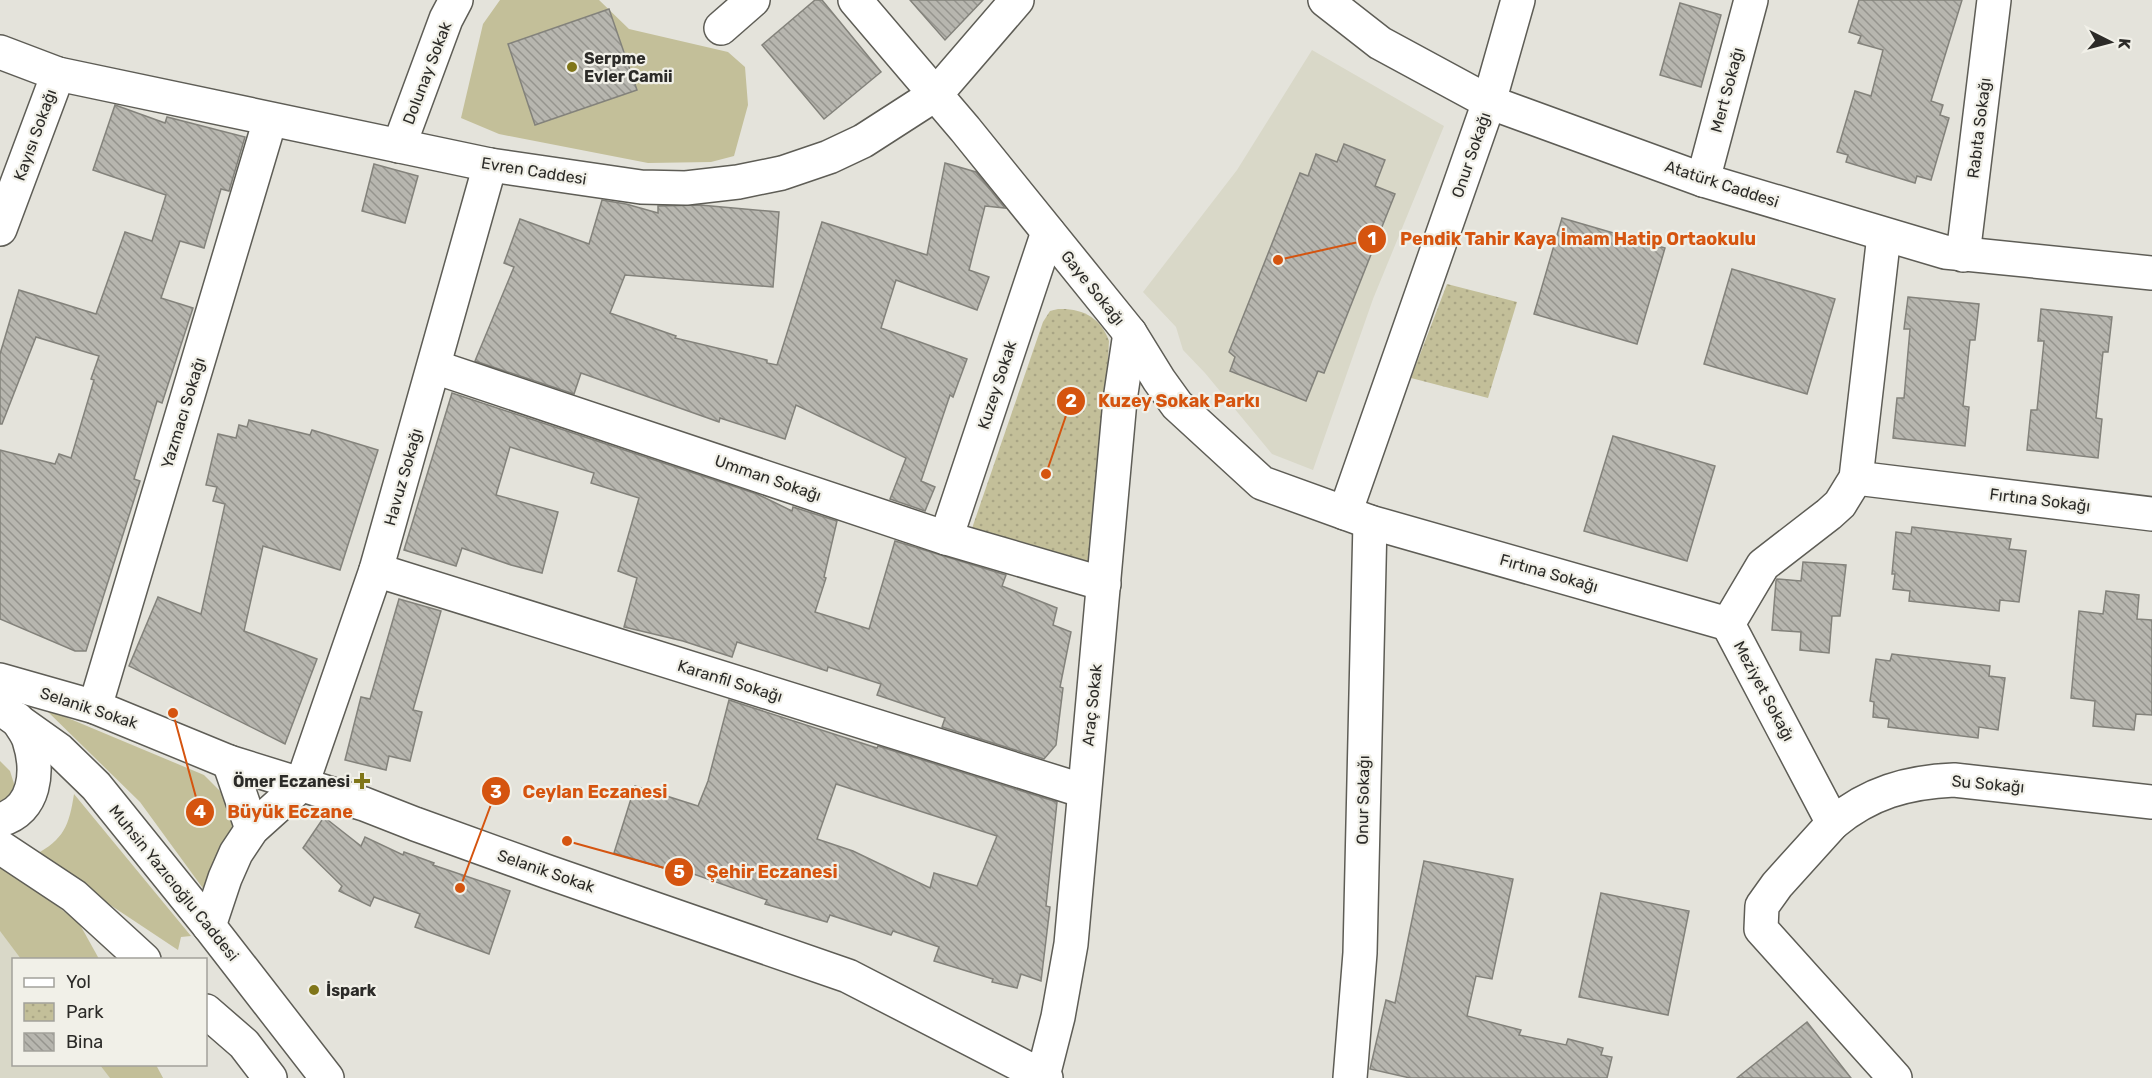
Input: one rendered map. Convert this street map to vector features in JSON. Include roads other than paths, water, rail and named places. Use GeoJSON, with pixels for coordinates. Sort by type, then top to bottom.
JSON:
{"type":"FeatureCollection","features":[{"type":"Feature","properties":{"kind":"street","name":"Dolunay Sokak"},"geometry":{"type":"LineString","coordinates":[[399,146],[446,19],[456,0]]}},
{"type":"Feature","properties":{"kind":"street"},"geometry":{"type":"LineString","coordinates":[[721,28],[753,0]]}},
{"type":"Feature","properties":{"kind":"street","name":"Gaye Sokağı"},"geometry":{"type":"LineString","coordinates":[[855,0],[936,94],[1130,333],[1159,380],[1178,405],[1262,483],[1358,517]]}},
{"type":"Feature","properties":{"kind":"street","name":"Evren Caddesi"},"geometry":{"type":"LineString","coordinates":[[0,52],[58,74],[490,165],[641,187],[686,188],[738,182],[782,173],[829,157],[863,141],[936,94],[1017,0]]}},
{"type":"Feature","properties":{"kind":"street","name":"Atatürk Caddesi"},"geometry":{"type":"LineString","coordinates":[[1325,0],[1380,43],[1489,102],[1703,180],[1938,250],[1963,255],[2152,273]]}},
{"type":"Feature","properties":{"kind":"street","name":"Onur Sokağı"},"geometry":{"type":"LineString","coordinates":[[1350,1078],[1360,952],[1358,517],[1489,102],[1518,0]]}},
{"type":"Feature","properties":{"kind":"street","name":"Mert Sokağı"},"geometry":{"type":"LineString","coordinates":[[1703,180],[1751,0]]}},
{"type":"Feature","properties":{"kind":"street","name":"Rabıta Sokağı"},"geometry":{"type":"LineString","coordinates":[[1963,255],[1995,0]]}},
{"type":"Feature","properties":{"kind":"street","name":"Kayısı Sokağı"},"geometry":{"type":"LineString","coordinates":[[0,229],[58,74]]}},
{"type":"Feature","properties":{"kind":"street","name":"Yazmacı Sokağı"},"geometry":{"type":"LineString","coordinates":[[95,707],[270,120]]}},
{"type":"Feature","properties":{"kind":"street","name":"Havuz Sokağı"},"geometry":{"type":"LineString","coordinates":[[302,784],[376,570],[490,165]]}},
{"type":"Feature","properties":{"kind":"street","name":"Kuzey Sokak"},"geometry":{"type":"LineString","coordinates":[[946,537],[1048,232]]}},
{"type":"Feature","properties":{"kind":"street","name":"Meziyet Sokağı"},"geometry":{"type":"LineString","coordinates":[[1833,823],[1728,624],[1763,565],[1840,504],[1856,478],[1884,235]]}},
{"type":"Feature","properties":{"kind":"street","name":"Araç Sokak"},"geometry":{"type":"LineString","coordinates":[[1045,1077],[1071,944],[1120,400],[1130,333]]}},
{"type":"Feature","properties":{"kind":"street","name":"Umman Sokağı"},"geometry":{"type":"LineString","coordinates":[[435,367],[946,537],[1104,584]]}},
{"type":"Feature","properties":{"kind":"street","name":"Fırtına Sokağı"},"geometry":{"type":"LineString","coordinates":[[1856,478],[2152,514]]}},
{"type":"Feature","properties":{"kind":"street","name":"Fırtına Sokağı"},"geometry":{"type":"LineString","coordinates":[[1358,517],[1728,624]]}},
{"type":"Feature","properties":{"kind":"street","name":"Karanfil Sokağı"},"geometry":{"type":"LineString","coordinates":[[376,570],[1084,791]]}},
{"type":"Feature","properties":{"kind":"street","name":"Selanik Sokak"},"geometry":{"type":"LineString","coordinates":[[0,680],[95,707],[229,762],[364,804],[548,872],[848,976],[1045,1077]]}},
{"type":"Feature","properties":{"kind":"street"},"geometry":{"type":"LineString","coordinates":[[0,820],[18,812],[28,800],[34,784],[35,766],[29,738],[9,714]]}},
{"type":"Feature","properties":{"kind":"street","name":"Muhsin Yazıcıoğlu Caddesi"},"geometry":{"type":"LineString","coordinates":[[9,714],[59,750],[96,786],[327,1078]]}},
{"type":"Feature","properties":{"kind":"street"},"geometry":{"type":"LineString","coordinates":[[229,762],[252,829]]}},
{"type":"Feature","properties":{"kind":"street","name":"Su Sokağı"},"geometry":{"type":"LineString","coordinates":[[1833,823],[1852,807],[1870,798],[1911,784],[1932,781],[1954,780],[2152,802]]}},
{"type":"Feature","properties":{"kind":"street"},"geometry":{"type":"LineString","coordinates":[[209,926],[236,853],[252,829],[302,784]]}},
{"type":"Feature","properties":{"kind":"street"},"geometry":{"type":"LineString","coordinates":[[1833,823],[1777,885],[1762,906],[1761,929],[1895,1078]]}},
{"type":"Feature","properties":{"kind":"street"},"geometry":{"type":"LineString","coordinates":[[0,847],[74,896],[142,958]]}},
{"type":"Feature","properties":{"kind":"street"},"geometry":{"type":"LineString","coordinates":[[207,1012],[244,1044],[270,1078]]}},
{"type":"Feature","properties":{"kind":"place","name":"Serpme Evler Camii"},"geometry":{"type":"Point","coordinates":[572,67]}},
{"type":"Feature","properties":{"kind":"place","name":"Pendik Tahir Kaya İmam Hatip Ortaokulu"},"geometry":{"type":"Point","coordinates":[1278,260]}},
{"type":"Feature","properties":{"kind":"place","name":"Kuzey Sokak Parkı"},"geometry":{"type":"Point","coordinates":[1046,474]}},
{"type":"Feature","properties":{"kind":"place","name":"Büyük Eczane"},"geometry":{"type":"Point","coordinates":[173,713]}},
{"type":"Feature","properties":{"kind":"place","name":"Ömer Eczanesi"},"geometry":{"type":"Point","coordinates":[362,781]}},
{"type":"Feature","properties":{"kind":"place","name":"Şehir Eczanesi"},"geometry":{"type":"Point","coordinates":[567,841]}},
{"type":"Feature","properties":{"kind":"place","name":"Ceylan Eczanesi"},"geometry":{"type":"Point","coordinates":[460,888]}},
{"type":"Feature","properties":{"kind":"place","name":"İspark"},"geometry":{"type":"Point","coordinates":[314,990]}}]}
